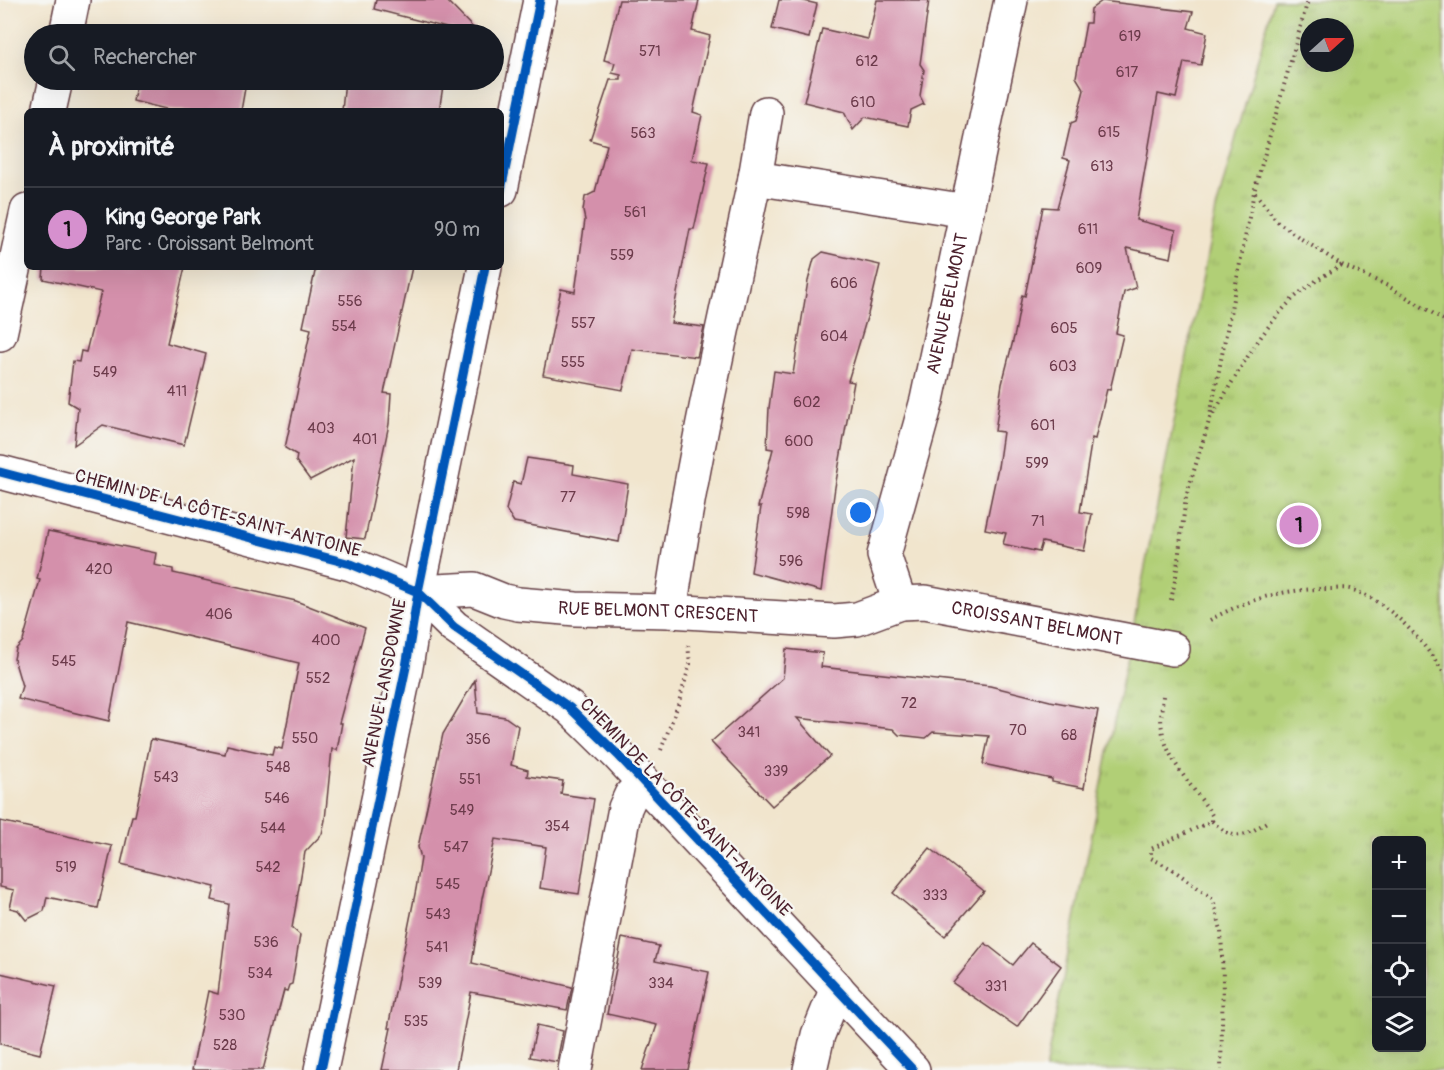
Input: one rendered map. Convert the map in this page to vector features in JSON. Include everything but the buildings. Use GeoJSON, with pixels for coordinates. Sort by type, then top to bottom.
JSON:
{"type":"FeatureCollection","features":[{"type":"Feature","properties":{"kind":"street"},"geometry":{"type":"LineString","coordinates":[[68,24],[73,0]]}},
{"type":"Feature","properties":{"kind":"street"},"geometry":{"type":"LineString","coordinates":[[504,175],[540,0]]}},
{"type":"Feature","properties":{"kind":"street","name":"AVENUE BELMONT"},"geometry":{"type":"LineString","coordinates":[[900,603],[884,555],[927,400],[1011,0]]}},
{"type":"Feature","properties":{"kind":"street"},"geometry":{"type":"LineString","coordinates":[[50,108],[54,90]]}},
{"type":"Feature","properties":{"kind":"street"},"geometry":{"type":"LineString","coordinates":[[670,612],[675,573],[712,375],[755,178],[766,113]]}},
{"type":"Feature","properties":{"kind":"street"},"geometry":{"type":"LineString","coordinates":[[755,178],[967,211]]}},
{"type":"Feature","properties":{"kind":"street"},"geometry":{"type":"LineString","coordinates":[[0,334],[24,225]]}},
{"type":"Feature","properties":{"kind":"street","name":"AVENUE LANSDOWNE"},"geometry":{"type":"LineString","coordinates":[[321,1070],[484,270]]}},
{"type":"Feature","properties":{"kind":"street","name":"CHEMIN DE LA CÔTE-SAINT-ANTOINE"},"geometry":{"type":"LineString","coordinates":[[0,472],[351,564],[418,592],[454,627],[570,708],[618,755],[913,1070]]}},
{"type":"Feature","properties":{"kind":"street","name":"RUE BELMONT CRESCENT"},"geometry":{"type":"LineString","coordinates":[[418,592],[474,589],[518,604],[576,609],[834,621],[857,619],[900,603]]}},
{"type":"Feature","properties":{"kind":"street","name":"CROISSANT BELMONT"},"geometry":{"type":"LineString","coordinates":[[900,603],[925,602],[1173,649]]}},
{"type":"Feature","properties":{"kind":"street"},"geometry":{"type":"LineString","coordinates":[[575,1070],[625,808],[631,795],[644,784]]}},
{"type":"Feature","properties":{"kind":"street"},"geometry":{"type":"LineString","coordinates":[[810,1070],[818,1035],[837,988]]}},
{"type":"Feature","properties":{"kind":"path"},"geometry":{"type":"LineString","coordinates":[[1170,600],[1176,576],[1186,497],[1209,421],[1254,192],[1308,0]]}},
{"type":"Feature","properties":{"kind":"path"},"geometry":{"type":"LineString","coordinates":[[1254,192],[1277,221],[1300,238],[1342,265],[1388,286],[1444,320]]}},
{"type":"Feature","properties":{"kind":"path"},"geometry":{"type":"LineString","coordinates":[[1209,421],[1259,338],[1287,304],[1314,282],[1342,265]]}},
{"type":"Feature","properties":{"kind":"path"},"geometry":{"type":"LineString","coordinates":[[1210,620],[1240,605],[1280,593],[1351,589],[1373,600],[1394,615],[1427,648],[1444,673]]}},
{"type":"Feature","properties":{"kind":"path"},"geometry":{"type":"LineString","coordinates":[[661,750],[690,664],[688,641]]}},
{"type":"Feature","properties":{"kind":"path"},"geometry":{"type":"LineString","coordinates":[[1163,696],[1162,729],[1166,745],[1177,766],[1212,815],[1212,821],[1225,834],[1238,837],[1268,820]]}},
{"type":"Feature","properties":{"kind":"path"},"geometry":{"type":"LineString","coordinates":[[1212,821],[1151,849],[1151,858],[1172,869],[1213,899],[1221,930],[1223,979],[1221,1070]]}},
{"type":"Feature","properties":{"kind":"green space"},"geometry":{"type":"Polygon","coordinates":[[[1274,0],[1444,0],[1444,1070],[1045,1070],[1216,210],[1274,0]]]}},
{"type":"Feature","properties":{"kind":"cycle path"},"geometry":{"type":"LineString","coordinates":[[504,175],[540,0]]}},
{"type":"Feature","properties":{"kind":"cycle path"},"geometry":{"type":"LineString","coordinates":[[321,1070],[406,667],[418,592],[484,270]]}},
{"type":"Feature","properties":{"kind":"cycle path"},"geometry":{"type":"LineString","coordinates":[[0,472],[351,564],[418,592],[454,627],[570,708],[618,755],[913,1070]]}},
{"type":"Feature","properties":{"kind":"place","name":"King George Park"},"geometry":{"type":"Point","coordinates":[1299,525]}}]}
